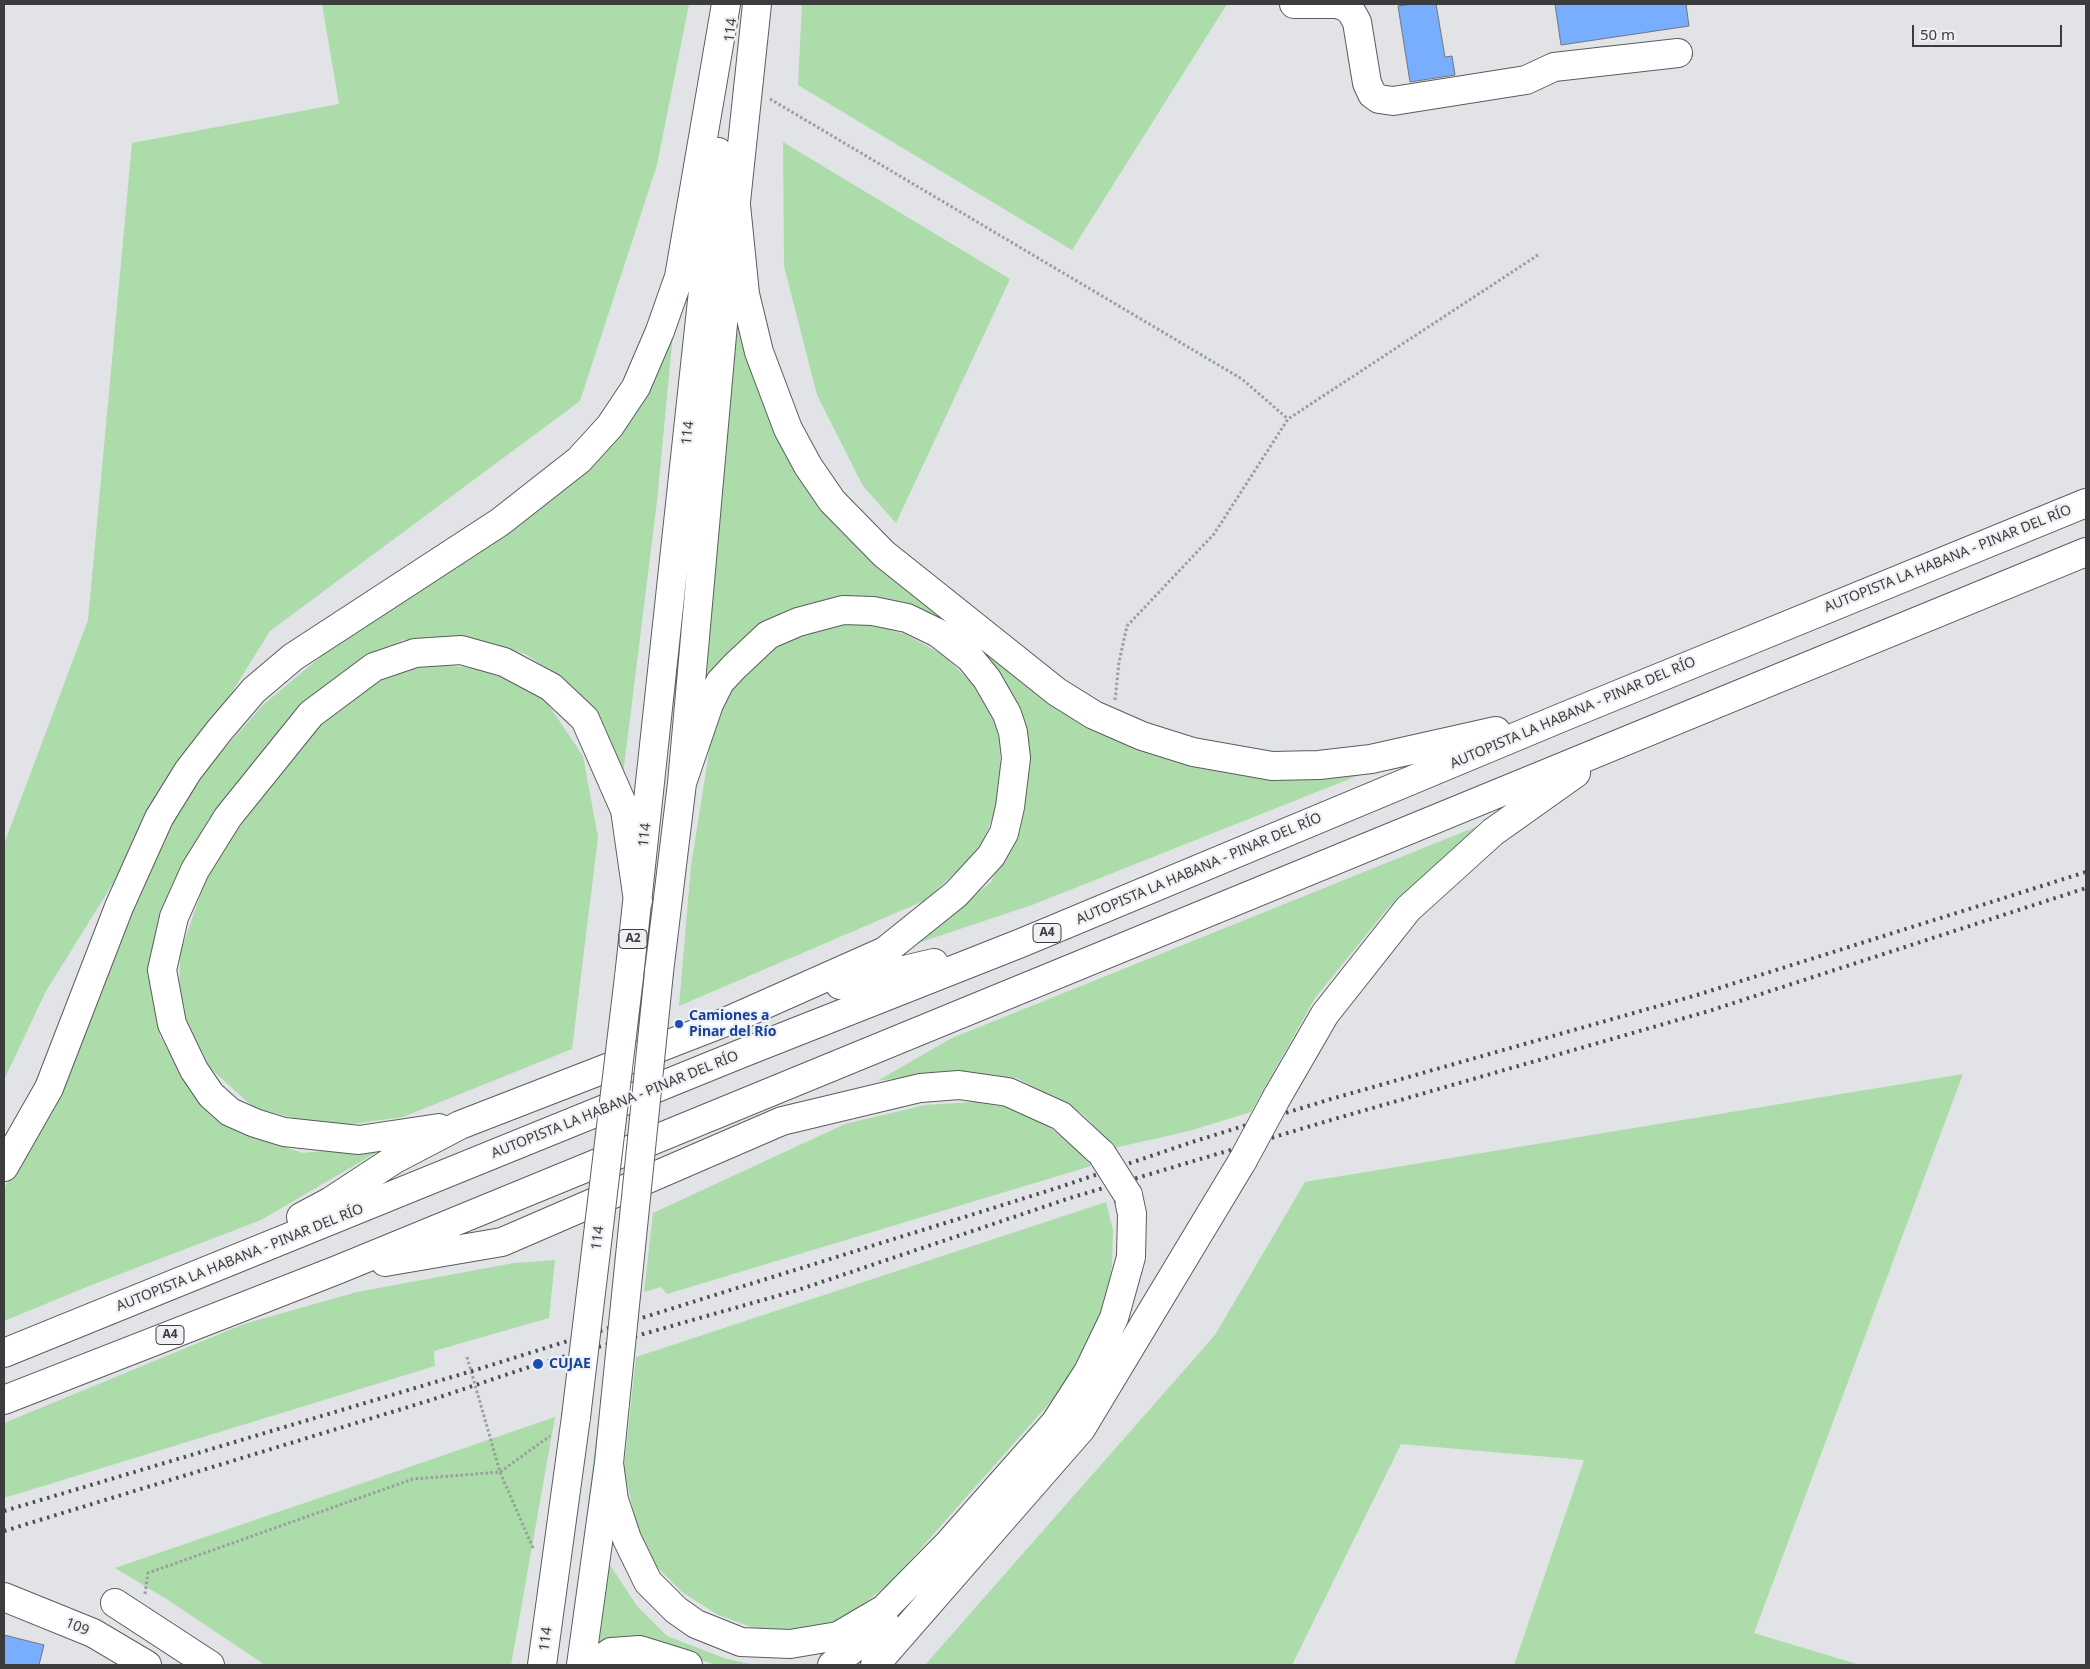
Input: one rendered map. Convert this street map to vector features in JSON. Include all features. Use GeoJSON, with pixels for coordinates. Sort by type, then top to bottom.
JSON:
{"type":"FeatureCollection","features":[{"type":"Feature","properties":{"kind":"main road"},"geometry":{"type":"LineString","coordinates":[[4,1167],[48,1088],[119,907],[159,818],[188,771],[219,732],[254,690],[293,658],[500,522],[580,460],[610,426],[636,387],[660,331],[679,277],[726,4]]}},
{"type":"Feature","properties":{"kind":"main road","name":"114"},"geometry":{"type":"LineString","coordinates":[[542,1665],[576,1417],[638,900],[734,4]]}},
{"type":"Feature","properties":{"kind":"main road","name":"114"},"geometry":{"type":"LineString","coordinates":[[581,1665],[610,1463],[659,972],[682,783],[723,324],[757,4]]}},
{"type":"Feature","properties":{"kind":"main road"},"geometry":{"type":"LineString","coordinates":[[1294,4],[1336,4],[1345,6],[1352,12],[1357,22],[1367,83],[1372,94],[1379,99],[1393,101],[1526,80],[1554,68],[1678,53]]}},
{"type":"Feature","properties":{"kind":"main road"},"geometry":{"type":"LineString","coordinates":[[736,205],[746,294],[759,352],[788,429],[808,466],[832,501],[884,554],[1056,692],[1094,716],[1142,736],[1193,752],[1232,761],[1281,766],[1319,765],[1371,759],[1563,717]]}},
{"type":"Feature","properties":{"kind":"main road","name":"AUTOPISTA LA HABANA - PINAR DEL RÍO"},"geometry":{"type":"LineString","coordinates":[[4,1353],[1021,943],[1563,717],[2086,503]]}},
{"type":"Feature","properties":{"kind":"main road","name":"A4"},"geometry":{"type":"LineString","coordinates":[[4,1400],[337,1270],[2086,552]]}},
{"type":"Feature","properties":{"kind":"main road"},"geometry":{"type":"LineString","coordinates":[[165,1289],[331,1201],[394,1159],[460,1125],[784,998],[886,951],[956,894],[991,856],[1004,833],[1014,781],[1016,758],[1013,732],[1007,714],[987,679],[970,658],[938,632],[907,618],[873,612],[843,610],[798,622],[768,635],[720,682],[709,704],[682,783]]}},
{"type":"Feature","properties":{"kind":"main road"},"geometry":{"type":"LineString","coordinates":[[460,1125],[359,1140],[284,1132],[254,1123],[230,1112],[211,1095],[194,1070],[172,1024],[162,970],[174,916],[195,870],[228,817],[291,737],[310,714],[336,693],[374,667],[395,659],[415,653],[461,650],[504,662],[551,687],[585,719],[625,810],[638,900]]}},
{"type":"Feature","properties":{"kind":"main road"},"geometry":{"type":"LineString","coordinates":[[875,1665],[1081,1429],[1243,1160],[1325,1014],[1408,909],[1493,832],[1618,743]]}},
{"type":"Feature","properties":{"kind":"main road"},"geometry":{"type":"LineString","coordinates":[[784,998],[1021,943]]}},
{"type":"Feature","properties":{"kind":"main road"},"geometry":{"type":"LineString","coordinates":[[782,1121],[843,1063]]}},
{"type":"Feature","properties":{"kind":"main road"},"geometry":{"type":"LineString","coordinates":[[337,1270],[502,1242],[782,1121],[920,1088],[959,1085],[1008,1092],[1061,1116],[1102,1154],[1128,1196],[1132,1214],[1131,1256],[1114,1318],[1088,1372],[1055,1423],[939,1553],[875,1632],[832,1665]]}},
{"type":"Feature","properties":{"kind":"main road"},"geometry":{"type":"LineString","coordinates":[[610,1463],[617,1508],[627,1539],[648,1582],[676,1610],[696,1624],[741,1642],[790,1644],[838,1636],[884,1609],[939,1553]]}},
{"type":"Feature","properties":{"kind":"main road"},"geometry":{"type":"LineString","coordinates":[[564,1505],[564,1644],[566,1658],[573,1665]]}},
{"type":"Feature","properties":{"kind":"main road","name":"109"},"geometry":{"type":"LineString","coordinates":[[4,1597],[93,1633],[147,1665]]}},
{"type":"Feature","properties":{"kind":"main road"},"geometry":{"type":"LineString","coordinates":[[115,1603],[210,1665]]}},
{"type":"Feature","properties":{"kind":"main road"},"geometry":{"type":"LineString","coordinates":[[592,1665],[611,1652],[640,1650],[688,1665]]}},
{"type":"Feature","properties":{"kind":"path"},"geometry":{"type":"LineString","coordinates":[[748,86],[1242,379],[1288,419]]}},
{"type":"Feature","properties":{"kind":"path"},"geometry":{"type":"LineString","coordinates":[[1113,724],[1119,662],[1127,626],[1214,534],[1288,419],[1538,255]]}},
{"type":"Feature","properties":{"kind":"path"},"geometry":{"type":"LineString","coordinates":[[468,1358],[500,1472],[536,1554]]}},
{"type":"Feature","properties":{"kind":"path"},"geometry":{"type":"LineString","coordinates":[[141,1619],[148,1573],[413,1479],[500,1472],[576,1417]]}},
{"type":"Feature","properties":{"kind":"green space"},"geometry":{"type":"Polygon","coordinates":[[[322,4],[689,4],[657,165],[580,401],[270,631],[46,991],[4,1080],[4,844],[88,620],[132,143],[339,104],[322,4]]]}},
{"type":"Feature","properties":{"kind":"green space"},"geometry":{"type":"Polygon","coordinates":[[[802,4],[1227,4],[1072,250],[798,85],[802,4]]]}},
{"type":"Feature","properties":{"kind":"green space"},"geometry":{"type":"Polygon","coordinates":[[[783,142],[1010,279],[896,523],[863,486],[817,395],[784,266],[783,142]]]}},
{"type":"Feature","properties":{"kind":"green space"},"geometry":{"type":"Polygon","coordinates":[[[736,307],[794,466],[843,532],[906,586],[1075,717],[1367,772],[1032,905],[915,944],[991,882],[1016,830],[1028,773],[1022,717],[993,665],[854,598],[792,608],[742,641],[706,683],[736,307]]]}},
{"type":"Feature","properties":{"kind":"green space"},"geometry":{"type":"Polygon","coordinates":[[[673,334],[657,501],[621,791],[601,730],[562,678],[525,654],[468,637],[403,640],[356,666],[299,713],[151,970],[160,1036],[196,1099],[245,1134],[303,1153],[391,1144],[261,1220],[94,1284],[4,1321],[4,1188],[41,1128],[144,880],[180,809],[210,765],[264,704],[335,645],[584,474],[635,411],[673,334]]]}},
{"type":"Feature","properties":{"kind":"green space"},"geometry":{"type":"Polygon","coordinates":[[[863,622],[905,634],[945,656],[986,698],[999,737],[1002,794],[980,849],[926,900],[679,1006],[691,866],[714,720],[738,677],[781,642],[830,625],[863,622]]]}},
{"type":"Feature","properties":{"kind":"green space"},"geometry":{"type":"Polygon","coordinates":[[[425,664],[487,669],[544,698],[583,756],[598,837],[572,1049],[403,1117],[330,1127],[254,1108],[210,1068],[179,1006],[180,953],[212,862],[328,715],[372,684],[425,664]]]}},
{"type":"Feature","properties":{"kind":"green space"},"geometry":{"type":"Polygon","coordinates":[[[1478,826],[1388,908],[1315,998],[1251,1112],[1189,1131],[1114,1148],[1083,1114],[1017,1078],[941,1072],[877,1081],[952,1038],[1478,826]]]}},
{"type":"Feature","properties":{"kind":"green space"},"geometry":{"type":"Polygon","coordinates":[[[1963,1074],[1754,1633],[1860,1665],[1514,1665],[1584,1460],[1401,1444],[1292,1665],[925,1665],[1215,1335],[1305,1182],[1963,1074]]]}},
{"type":"Feature","properties":{"kind":"green space"},"geometry":{"type":"Polygon","coordinates":[[[973,1102],[1007,1107],[1043,1122],[1077,1149],[1091,1166],[667,1294],[661,1287],[644,1292],[653,1213],[845,1124],[925,1105],[973,1102]]]}},
{"type":"Feature","properties":{"kind":"green space"},"geometry":{"type":"Polygon","coordinates":[[[1106,1202],[1113,1230],[1112,1266],[1100,1327],[1061,1390],[892,1581],[846,1618],[802,1631],[760,1630],[718,1615],[682,1592],[650,1560],[634,1515],[624,1468],[636,1357],[1106,1202]]]}},
{"type":"Feature","properties":{"kind":"green space"},"geometry":{"type":"Polygon","coordinates":[[[555,1260],[549,1318],[434,1351],[435,1366],[4,1498],[4,1423],[244,1324],[357,1292],[514,1263],[555,1260]]]}},
{"type":"Feature","properties":{"kind":"green space"},"geometry":{"type":"Polygon","coordinates":[[[603,1412],[579,1624],[577,1594],[599,1414],[603,1412]]]}},
{"type":"Feature","properties":{"kind":"green space"},"geometry":{"type":"Polygon","coordinates":[[[555,1417],[511,1665],[265,1665],[168,1600],[115,1568],[555,1417]]]}},
{"type":"Feature","properties":{"kind":"green space"},"geometry":{"type":"Polygon","coordinates":[[[608,1562],[637,1606],[667,1636],[724,1658],[754,1665],[717,1665],[649,1645],[599,1646],[608,1562]]]}},
{"type":"Feature","properties":{"kind":"building"},"geometry":{"type":"Polygon","coordinates":[[[1436,4],[1445,57],[1452,56],[1455,75],[1410,82],[1398,6],[1436,4]]]}},
{"type":"Feature","properties":{"kind":"building"},"geometry":{"type":"Polygon","coordinates":[[[1555,4],[1686,4],[1689,26],[1561,45],[1555,4]]]}},
{"type":"Feature","properties":{"kind":"building"},"geometry":{"type":"Polygon","coordinates":[[[4,1635],[44,1645],[39,1665],[4,1665],[4,1635]]]}},
{"type":"Feature","properties":{"kind":"railway"},"geometry":{"type":"LineString","coordinates":[[4,1511],[472,1371],[1057,1188],[1192,1142],[1331,1099],[1697,995],[2086,872]]}},
{"type":"Feature","properties":{"kind":"railway"},"geometry":{"type":"LineString","coordinates":[[4,1531],[431,1400],[538,1364],[798,1290],[1070,1198],[1331,1120],[1709,1011],[2086,888]]}},
{"type":"Feature","properties":{"kind":"place","name":"Camiones a Pinar del Río"},"geometry":{"type":"Point","coordinates":[679,1024]}},
{"type":"Feature","properties":{"kind":"place","name":"CUJAE"},"geometry":{"type":"Point","coordinates":[538,1364]}}]}
